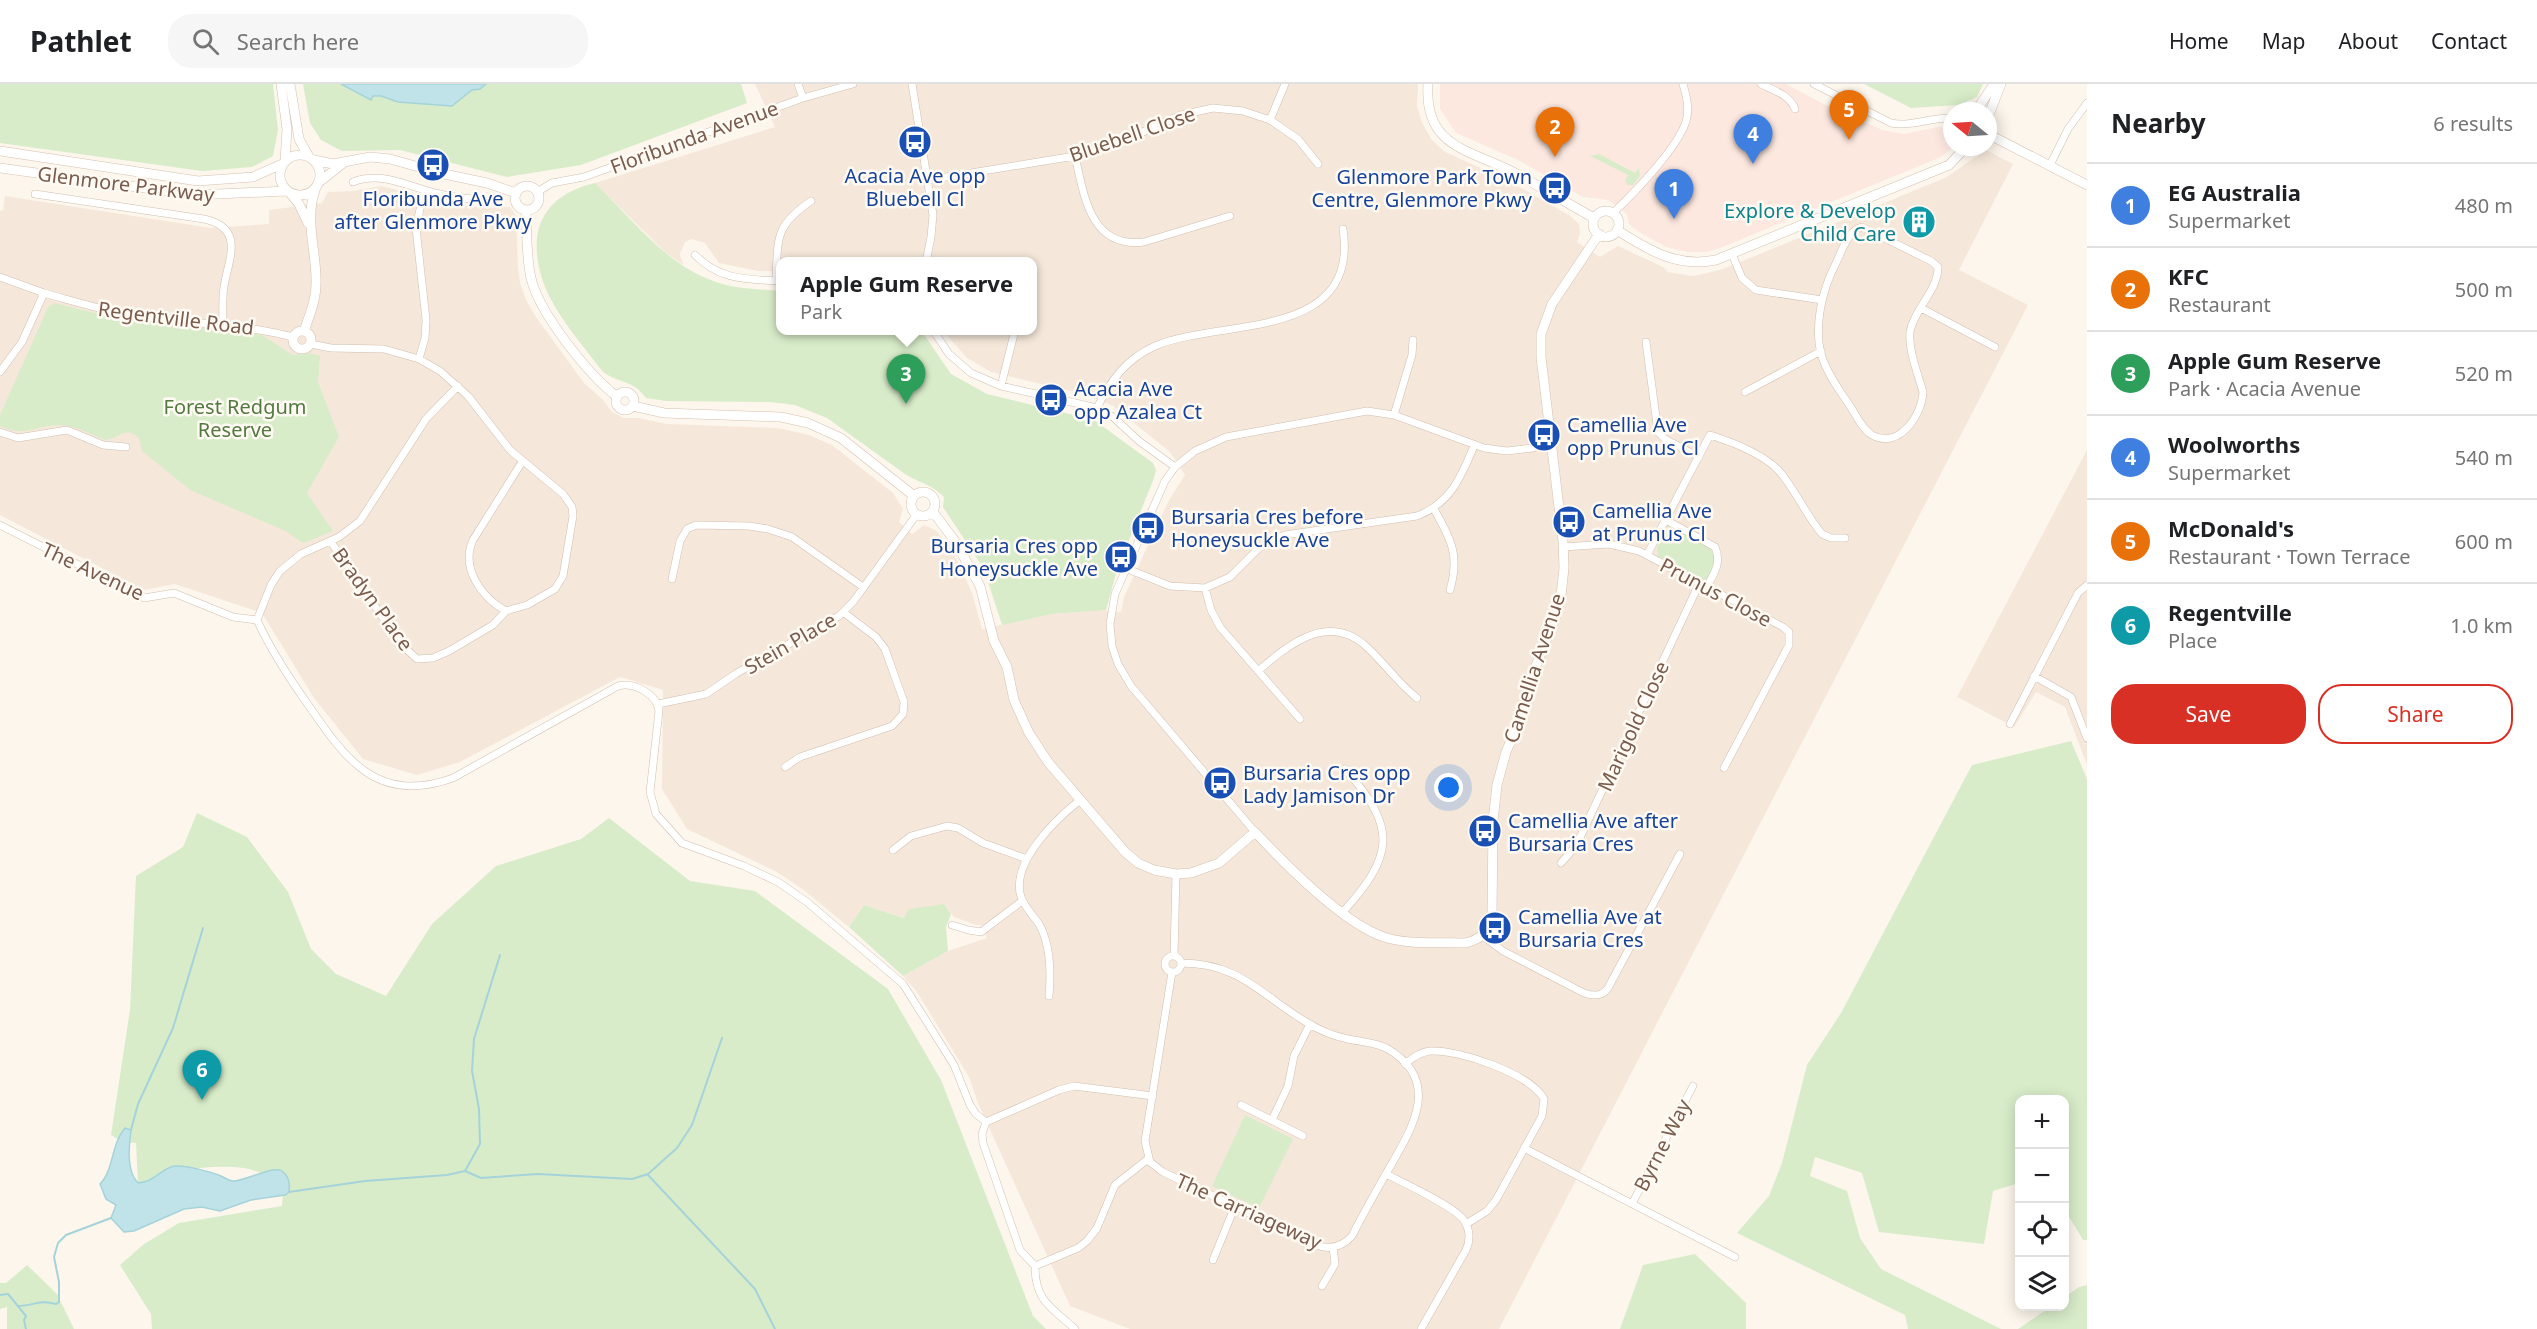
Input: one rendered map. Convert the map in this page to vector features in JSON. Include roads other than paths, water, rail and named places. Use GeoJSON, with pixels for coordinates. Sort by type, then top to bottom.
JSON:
{"type":"FeatureCollection","features":[{"type":"Feature","properties":{"kind":"street"},"geometry":{"type":"LineString","coordinates":[[281,84],[287,129],[284,163],[279,176],[299,204],[309,225]]}},
{"type":"Feature","properties":{"kind":"street"},"geometry":{"type":"LineString","coordinates":[[290,84],[299,139],[320,172],[311,202],[309,225],[316,282],[312,310],[304,331]]}},
{"type":"Feature","properties":{"kind":"street"},"geometry":{"type":"LineString","coordinates":[[798,84],[803,98]]}},
{"type":"Feature","properties":{"kind":"street","name":"Floribunda Avenue"},"geometry":{"type":"LineString","coordinates":[[537,192],[552,183],[584,177],[803,98],[853,84]]}},
{"type":"Feature","properties":{"kind":"street"},"geometry":{"type":"LineString","coordinates":[[912,84],[933,214],[927,257]]}},
{"type":"Feature","properties":{"kind":"street"},"geometry":{"type":"LineString","coordinates":[[1270,120],[1285,84]]}},
{"type":"Feature","properties":{"kind":"street"},"geometry":{"type":"LineString","coordinates":[[1428,84],[1428,101],[1432,121],[1450,143],[1512,172],[1594,218]]}},
{"type":"Feature","properties":{"kind":"street"},"geometry":{"type":"LineString","coordinates":[[1613,213],[1651,171],[1683,129],[1688,105],[1683,84]]}},
{"type":"Feature","properties":{"kind":"street"},"geometry":{"type":"LineString","coordinates":[[1761,84],[1790,100],[1795,109]]}},
{"type":"Feature","properties":{"kind":"street"},"geometry":{"type":"LineString","coordinates":[[1814,84],[1891,123],[1902,124],[1943,118]]}},
{"type":"Feature","properties":{"kind":"street"},"geometry":{"type":"LineString","coordinates":[[1982,102],[1994,84]]}},
{"type":"Feature","properties":{"kind":"street"},"geometry":{"type":"LineString","coordinates":[[1994,102],[2001,84]]}},
{"type":"Feature","properties":{"kind":"street"},"geometry":{"type":"LineString","coordinates":[[2050,165],[2068,129],[2087,103]]}},
{"type":"Feature","properties":{"kind":"street","name":"Bluebell Close"},"geometry":{"type":"LineString","coordinates":[[928,180],[1075,156],[1119,142],[1194,111],[1236,109],[1270,120],[1298,139],[1318,164]]}},
{"type":"Feature","properties":{"kind":"street"},"geometry":{"type":"LineString","coordinates":[[1997,138],[2087,185]]}},
{"type":"Feature","properties":{"kind":"street","name":"Glenmore Parkway"},"geometry":{"type":"LineString","coordinates":[[0,151],[198,181],[253,177],[284,163]]}},
{"type":"Feature","properties":{"kind":"street"},"geometry":{"type":"LineString","coordinates":[[284,163],[300,155],[342,164]]}},
{"type":"Feature","properties":{"kind":"street"},"geometry":{"type":"LineString","coordinates":[[1075,156],[1089,212],[1099,226],[1117,239],[1144,242],[1230,216]]}},
{"type":"Feature","properties":{"kind":"street"},"geometry":{"type":"LineString","coordinates":[[1617,230],[1656,254],[1680,261],[1710,261],[1732,255],[1949,165],[1958,156]]}},
{"type":"Feature","properties":{"kind":"street"},"geometry":{"type":"LineString","coordinates":[[289,192],[301,195],[342,164],[364,158],[390,159],[488,183],[516,193]]}},
{"type":"Feature","properties":{"kind":"street","name":"Glenmore Parkway"},"geometry":{"type":"LineString","coordinates":[[0,168],[195,195],[289,192]]}},
{"type":"Feature","properties":{"kind":"street"},"geometry":{"type":"LineString","coordinates":[[352,182],[378,177],[459,198],[483,200]]}},
{"type":"Feature","properties":{"kind":"street"},"geometry":{"type":"LineString","coordinates":[[524,187],[531,187],[537,192],[538,202],[533,208],[526,210],[518,206],[515,199],[516,193],[524,187]]}},
{"type":"Feature","properties":{"kind":"street"},"geometry":{"type":"LineString","coordinates":[[418,359],[425,338],[426,320],[416,228],[424,190]]}},
{"type":"Feature","properties":{"kind":"street"},"geometry":{"type":"LineString","coordinates":[[35,194],[218,223],[226,231],[231,243],[231,262],[223,290],[223,324]]}},
{"type":"Feature","properties":{"kind":"street"},"geometry":{"type":"LineString","coordinates":[[778,257],[778,241],[782,228],[793,213],[811,201]]}},
{"type":"Feature","properties":{"kind":"street"},"geometry":{"type":"LineString","coordinates":[[526,210],[530,277],[539,300],[587,369],[616,396],[616,405],[620,409],[626,410],[633,405],[670,413],[781,417],[816,425],[841,438],[914,496]]}},
{"type":"Feature","properties":{"kind":"street"},"geometry":{"type":"LineString","coordinates":[[1601,212],[1613,213],[1618,219],[1617,230],[1611,236],[1599,234],[1593,226],[1594,218],[1601,212]]}},
{"type":"Feature","properties":{"kind":"street"},"geometry":{"type":"LineString","coordinates":[[1862,227],[1931,261],[1938,267],[1936,279],[1921,308],[1910,334],[1923,392],[1922,400],[1908,427],[1895,437],[1880,438],[1866,430],[1836,384],[1821,351],[1822,300],[1830,274],[1856,229],[1862,227]]}},
{"type":"Feature","properties":{"kind":"street"},"geometry":{"type":"LineString","coordinates":[[1097,408],[1107,387],[1120,371],[1136,357],[1154,346],[1173,340],[1287,318],[1316,304],[1332,286],[1342,265],[1344,248],[1342,229]]}},
{"type":"Feature","properties":{"kind":"street","name":"Camellia Avenue"},"geometry":{"type":"LineString","coordinates":[[1483,936],[1490,926],[1493,911],[1493,820],[1497,784],[1506,752],[1528,700],[1533,673],[1555,619],[1562,585],[1563,547],[1543,378],[1541,334],[1545,317],[1552,304],[1599,234]]}},
{"type":"Feature","properties":{"kind":"street"},"geometry":{"type":"LineString","coordinates":[[695,255],[706,266],[722,274],[776,281]]}},
{"type":"Feature","properties":{"kind":"street"},"geometry":{"type":"LineString","coordinates":[[1732,255],[1742,278],[1756,290],[1822,300]]}},
{"type":"Feature","properties":{"kind":"street","name":"Regentville Road"},"geometry":{"type":"LineString","coordinates":[[0,277],[99,309],[142,317],[264,329],[293,337]]}},
{"type":"Feature","properties":{"kind":"street"},"geometry":{"type":"LineString","coordinates":[[0,372],[22,342],[44,293]]}},
{"type":"Feature","properties":{"kind":"street"},"geometry":{"type":"LineString","coordinates":[[1921,308],[1995,346]]}},
{"type":"Feature","properties":{"kind":"street"},"geometry":{"type":"LineString","coordinates":[[310,344],[310,336],[304,331],[296,332],[293,343],[297,348],[303,349],[310,344],[331,348],[379,348],[418,359],[440,371],[472,400],[504,443],[522,462],[566,497],[572,507],[573,516],[562,576],[557,586],[527,605],[506,611],[487,598],[470,570],[468,554],[473,540],[522,462]]}},
{"type":"Feature","properties":{"kind":"street"},"geometry":{"type":"LineString","coordinates":[[936,335],[945,350],[961,366],[978,376],[1001,386],[1097,408],[1113,417],[1139,441],[1175,467]]}},
{"type":"Feature","properties":{"kind":"street"},"geometry":{"type":"LineString","coordinates":[[1001,386],[1014,335]]}},
{"type":"Feature","properties":{"kind":"street"},"geometry":{"type":"LineString","coordinates":[[1394,415],[1412,355],[1413,340]]}},
{"type":"Feature","properties":{"kind":"street"},"geometry":{"type":"LineString","coordinates":[[1646,342],[1658,432],[1665,439],[1699,457]]}},
{"type":"Feature","properties":{"kind":"street"},"geometry":{"type":"LineString","coordinates":[[1745,392],[1821,351]]}},
{"type":"Feature","properties":{"kind":"street"},"geometry":{"type":"LineString","coordinates":[[458,386],[426,419],[363,518],[331,542],[306,551],[284,566],[271,585],[257,620],[273,655],[338,748],[360,768],[392,783],[424,785],[459,775],[621,685],[633,686],[648,694],[658,705],[659,718],[650,788],[652,805],[658,817],[684,845],[755,870],[789,889],[895,977],[907,990],[942,1044],[954,1065],[970,1105],[986,1122]]}},
{"type":"Feature","properties":{"kind":"street"},"geometry":{"type":"LineString","coordinates":[[1533,448],[1507,451],[1474,446],[1394,415],[1374,411],[1355,412],[1226,437],[1195,451],[1175,467],[1162,489],[1125,568],[1115,594],[1110,624],[1114,655],[1131,686],[1274,852],[1342,913],[1365,929],[1393,939],[1465,943],[1483,936],[1503,951],[1584,993],[1602,994],[1608,988],[1680,854]]}},
{"type":"Feature","properties":{"kind":"street"},"geometry":{"type":"LineString","coordinates":[[0,432],[18,438],[63,430],[80,434],[106,446],[126,447]]}},
{"type":"Feature","properties":{"kind":"street"},"geometry":{"type":"LineString","coordinates":[[1647,555],[1710,435],[1725,440],[1772,465],[1783,477],[1822,534],[1845,538]]}},
{"type":"Feature","properties":{"kind":"street"},"geometry":{"type":"LineString","coordinates":[[1125,568],[1170,586],[1205,588],[1230,577],[1260,548],[1280,536],[1407,519],[1434,509],[1456,486],[1474,446]]}},
{"type":"Feature","properties":{"kind":"street"},"geometry":{"type":"LineString","coordinates":[[933,512],[923,516],[916,514],[911,504],[914,496],[924,492],[931,494],[935,504],[933,512],[961,551],[980,586],[994,641],[1007,667],[1014,700],[1029,733],[1048,762],[1129,856],[1148,868],[1176,874],[1198,872],[1219,863],[1256,832]]}},
{"type":"Feature","properties":{"kind":"street"},"geometry":{"type":"LineString","coordinates":[[1434,509],[1454,549],[1455,569],[1450,590]]}},
{"type":"Feature","properties":{"kind":"street","name":"Stein Place"},"geometry":{"type":"LineString","coordinates":[[658,705],[706,694],[737,673],[821,628],[843,612],[916,514]]}},
{"type":"Feature","properties":{"kind":"street","name":"Marigold Close"},"geometry":{"type":"LineString","coordinates":[[1561,863],[1576,846],[1703,586],[1718,566],[1715,547],[1666,520]]}},
{"type":"Feature","properties":{"kind":"street","name":"The Avenue"},"geometry":{"type":"LineString","coordinates":[[0,525],[144,598],[174,593],[233,617],[257,620]]}},
{"type":"Feature","properties":{"kind":"street"},"geometry":{"type":"LineString","coordinates":[[672,579],[680,541],[686,526],[743,525],[777,531],[805,544],[863,587]]}},
{"type":"Feature","properties":{"kind":"street","name":"Bradyn Place"},"geometry":{"type":"LineString","coordinates":[[331,542],[406,649],[417,659],[434,658],[449,651],[493,625],[506,611]]}},
{"type":"Feature","properties":{"kind":"street","name":"Prunus Close"},"geometry":{"type":"LineString","coordinates":[[1563,547],[1616,545],[1647,555],[1789,632],[1791,638],[1789,645],[1724,768]]}},
{"type":"Feature","properties":{"kind":"street"},"geometry":{"type":"LineString","coordinates":[[2010,724],[2078,593],[2087,585]]}},
{"type":"Feature","properties":{"kind":"street"},"geometry":{"type":"LineString","coordinates":[[1205,588],[1217,622],[1300,718]]}},
{"type":"Feature","properties":{"kind":"street"},"geometry":{"type":"LineString","coordinates":[[785,767],[800,757],[892,726],[906,719],[904,702],[885,650],[876,637],[843,612]]}},
{"type":"Feature","properties":{"kind":"street"},"geometry":{"type":"LineString","coordinates":[[1258,671],[1299,638],[1318,633],[1336,633],[1366,646],[1402,686],[1417,698]]}},
{"type":"Feature","properties":{"kind":"street"},"geometry":{"type":"LineString","coordinates":[[2034,676],[2071,697],[2087,738]]}},
{"type":"Feature","properties":{"kind":"street"},"geometry":{"type":"LineString","coordinates":[[1342,913],[1373,876],[1381,855],[1382,841],[1379,820],[1373,803],[1345,769]]}},
{"type":"Feature","properties":{"kind":"street"},"geometry":{"type":"LineString","coordinates":[[1049,996],[1050,970],[1044,937],[1022,901],[1020,882],[1027,859],[1056,820],[1080,800]]}},
{"type":"Feature","properties":{"kind":"street"},"geometry":{"type":"LineString","coordinates":[[893,850],[911,836],[946,826],[957,828],[983,843],[1027,859]]}},
{"type":"Feature","properties":{"kind":"street"},"geometry":{"type":"LineString","coordinates":[[1174,956],[1176,874]]}},
{"type":"Feature","properties":{"kind":"street"},"geometry":{"type":"LineString","coordinates":[[952,925],[981,932],[1022,901]]}},
{"type":"Feature","properties":{"kind":"street"},"geometry":{"type":"LineString","coordinates":[[1172,972],[1179,969],[1181,963],[1178,957],[1174,956]]}},
{"type":"Feature","properties":{"kind":"street"},"geometry":{"type":"LineString","coordinates":[[1172,972],[1168,969],[1166,962],[1174,956]]}},
{"type":"Feature","properties":{"kind":"street"},"geometry":{"type":"LineString","coordinates":[[1181,963],[1212,965],[1232,972],[1310,1024],[1339,1037],[1381,1046],[1405,1064],[1417,1055],[1428,1051],[1462,1055],[1486,1062],[1536,1088],[1544,1099],[1544,1111],[1493,1204],[1466,1224]]}},
{"type":"Feature","properties":{"kind":"street"},"geometry":{"type":"LineString","coordinates":[[1035,1266],[1078,1248],[1087,1241],[1097,1228],[1115,1185],[1148,1159],[1145,1142],[1172,972]]}},
{"type":"Feature","properties":{"kind":"street"},"geometry":{"type":"LineString","coordinates":[[1272,1120],[1287,1086],[1294,1056],[1310,1024]]}},
{"type":"Feature","properties":{"kind":"street","name":"The Carriageway"},"geometry":{"type":"LineString","coordinates":[[1148,1159],[1159,1170],[1316,1245],[1333,1247],[1345,1243],[1352,1236],[1413,1127],[1418,1110],[1416,1084],[1405,1064]]}},
{"type":"Feature","properties":{"kind":"street"},"geometry":{"type":"LineString","coordinates":[[1075,1329],[1040,1296],[1036,1287],[1035,1266],[1020,1250],[983,1143],[982,1134],[986,1122],[1059,1090],[1074,1086],[1153,1096]]}},
{"type":"Feature","properties":{"kind":"street","name":"Byrne Way"},"geometry":{"type":"LineString","coordinates":[[1632,1204],[1693,1086]]}},
{"type":"Feature","properties":{"kind":"street"},"geometry":{"type":"LineString","coordinates":[[1241,1105],[1303,1136]]}},
{"type":"Feature","properties":{"kind":"street","name":"Byrne Way"},"geometry":{"type":"LineString","coordinates":[[1524,1148],[1735,1257]]}},
{"type":"Feature","properties":{"kind":"street"},"geometry":{"type":"LineString","coordinates":[[1386,1174],[1456,1213],[1466,1224],[1469,1235],[1466,1250],[1421,1329]]}},
{"type":"Feature","properties":{"kind":"street"},"geometry":{"type":"LineString","coordinates":[[1212,1260],[1235,1206]]}},
{"type":"Feature","properties":{"kind":"street"},"geometry":{"type":"LineString","coordinates":[[1322,1286],[1335,1264],[1333,1247]]}},
{"type":"Feature","properties":{"kind":"water"},"geometry":{"type":"Polygon","coordinates":[[[341,84],[486,84],[480,89],[472,90],[452,106],[398,102],[381,96],[373,96],[371,100],[341,84]]]}},
{"type":"Feature","properties":{"kind":"water"},"geometry":{"type":"Polygon","coordinates":[[[125,1128],[131,1130],[130,1165],[138,1183],[149,1180],[175,1166],[205,1171],[233,1181],[278,1170],[288,1178],[289,1192],[285,1195],[251,1200],[220,1211],[202,1207],[184,1209],[134,1231],[124,1232],[111,1218],[116,1205],[106,1199],[100,1184],[108,1172],[120,1134],[125,1128]]]}},
{"type":"Feature","properties":{"kind":"waterway"},"geometry":{"type":"LineString","coordinates":[[131,1130],[138,1104],[173,1028],[203,928]]}},
{"type":"Feature","properties":{"kind":"waterway"},"geometry":{"type":"LineString","coordinates":[[465,1171],[480,1144],[479,1109],[472,1071],[474,1039],[500,955]]}},
{"type":"Feature","properties":{"kind":"waterway"},"geometry":{"type":"LineString","coordinates":[[289,1192],[365,1181],[447,1175],[465,1171],[481,1178],[538,1174],[632,1179],[648,1174],[677,1148],[692,1125],[722,1038]]}},
{"type":"Feature","properties":{"kind":"waterway"},"geometry":{"type":"LineString","coordinates":[[648,1175],[755,1289],[775,1329]]}},
{"type":"Feature","properties":{"kind":"waterway"},"geometry":{"type":"LineString","coordinates":[[19,1306],[40,1302],[56,1304],[59,1302],[59,1282],[54,1257],[58,1243],[66,1235],[111,1218]]}},
{"type":"Feature","properties":{"kind":"waterway"},"geometry":{"type":"LineString","coordinates":[[0,1295],[8,1294],[26,1316],[24,1320],[26,1329]]}},
{"type":"Feature","properties":{"kind":"place","name":"McDonald's"},"geometry":{"type":"Point","coordinates":[1849,140]}},
{"type":"Feature","properties":{"kind":"place","name":"Acacia Ave opp Bluebell Cl"},"geometry":{"type":"Point","coordinates":[915,142]}},
{"type":"Feature","properties":{"kind":"place","name":"KFC"},"geometry":{"type":"Point","coordinates":[1555,157]}},
{"type":"Feature","properties":{"kind":"place","name":"Woolworths"},"geometry":{"type":"Point","coordinates":[1753,164]}},
{"type":"Feature","properties":{"kind":"place","name":"Floribunda Ave after Glenmore Pkwy"},"geometry":{"type":"Point","coordinates":[433,165]}},
{"type":"Feature","properties":{"kind":"place","name":"Glenmore Park Town Centre, Glenmore Pkwy"},"geometry":{"type":"Point","coordinates":[1555,188]}},
{"type":"Feature","properties":{"kind":"place","name":"EG Australia"},"geometry":{"type":"Point","coordinates":[1674,219]}},
{"type":"Feature","properties":{"kind":"place","name":"Explore & Develop Child Care"},"geometry":{"type":"Point","coordinates":[1919,222]}},
{"type":"Feature","properties":{"kind":"place","name":"Acacia Ave opp Azalea Ct"},"geometry":{"type":"Point","coordinates":[1051,400]}},
{"type":"Feature","properties":{"kind":"place","name":"Apple Gum Reserve"},"geometry":{"type":"Point","coordinates":[906,404]}},
{"type":"Feature","properties":{"kind":"place","name":"Camellia Ave opp Prunus Cl"},"geometry":{"type":"Point","coordinates":[1544,435]}},
{"type":"Feature","properties":{"kind":"place","name":"Camellia Ave at Prunus Cl"},"geometry":{"type":"Point","coordinates":[1569,522]}},
{"type":"Feature","properties":{"kind":"place","name":"Bursaria Cres before Honeysuckle Ave"},"geometry":{"type":"Point","coordinates":[1148,528]}},
{"type":"Feature","properties":{"kind":"place","name":"Bursaria Cres opp Honeysuckle Ave"},"geometry":{"type":"Point","coordinates":[1121,557]}},
{"type":"Feature","properties":{"kind":"place","name":"Bursaria Cres opp Lady Jamison Dr"},"geometry":{"type":"Point","coordinates":[1220,783]}},
{"type":"Feature","properties":{"kind":"place","name":"Camellia Ave after Bursaria Cres"},"geometry":{"type":"Point","coordinates":[1485,831]}},
{"type":"Feature","properties":{"kind":"place","name":"Camellia Ave at Bursaria Cres"},"geometry":{"type":"Point","coordinates":[1495,928]}},
{"type":"Feature","properties":{"kind":"place","name":"Regentville"},"geometry":{"type":"Point","coordinates":[202,1100]}},
{"type":"Feature","properties":{"kind":"park label","name":"Forest Redgum Reserve"},"geometry":{"type":"Point","coordinates":[235,418]}}]}
